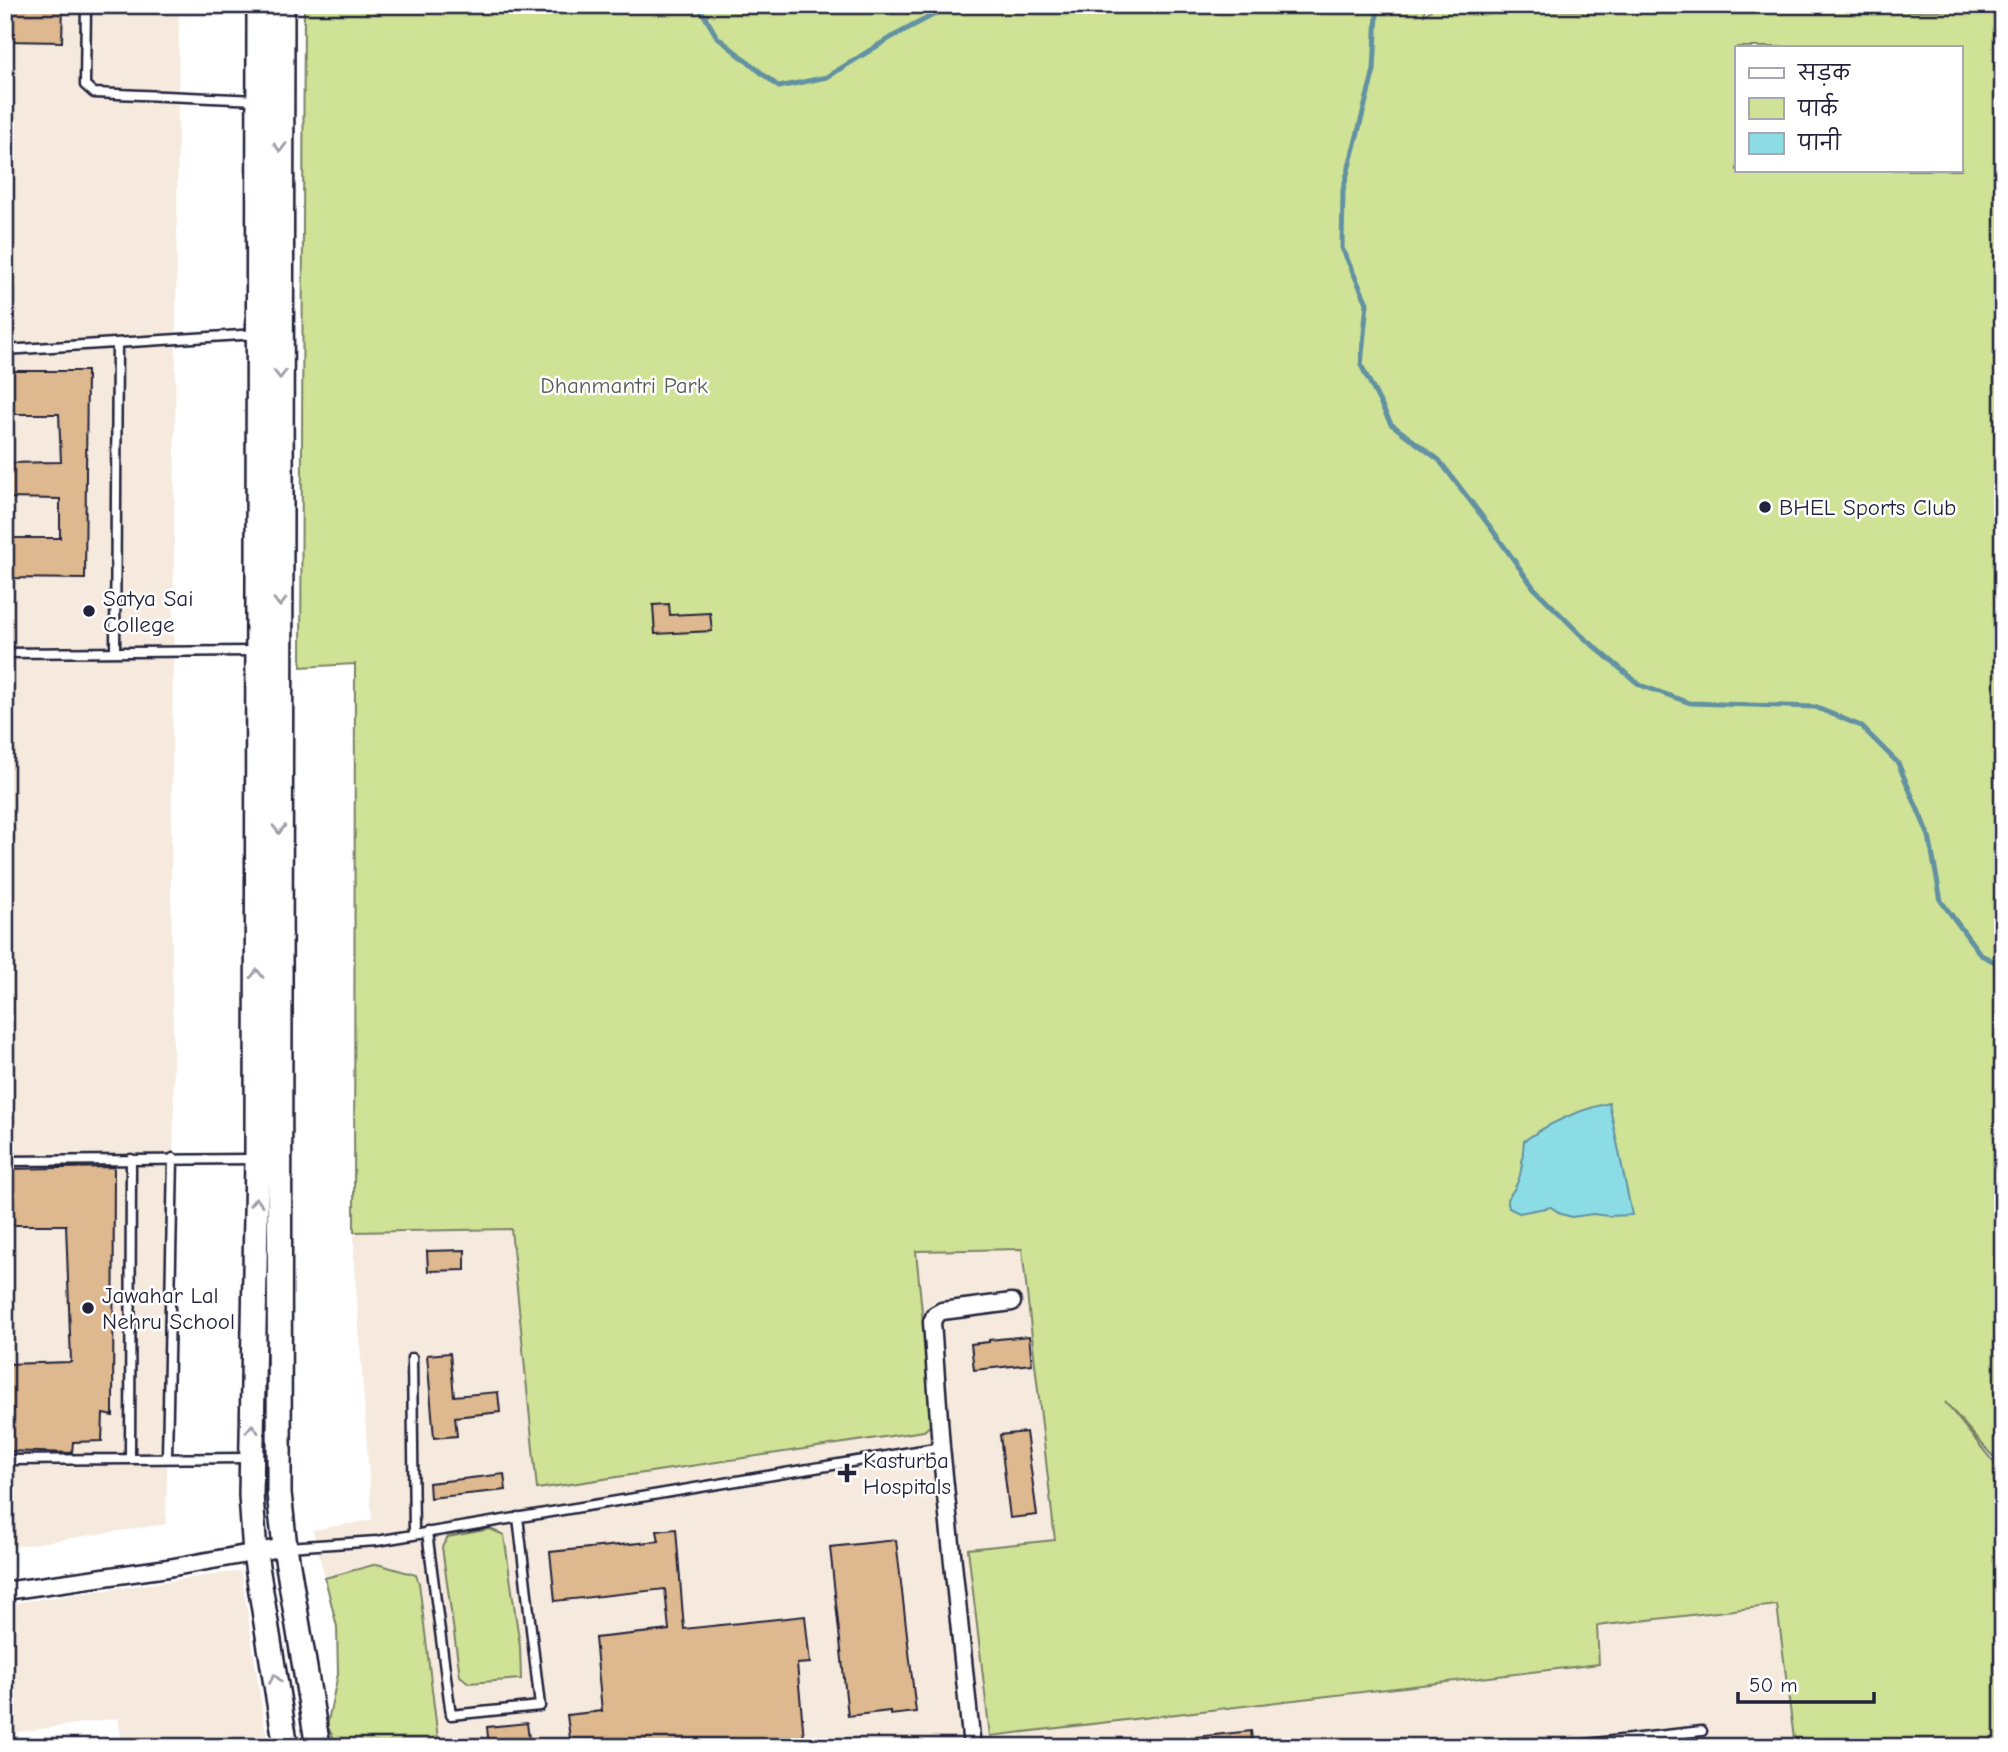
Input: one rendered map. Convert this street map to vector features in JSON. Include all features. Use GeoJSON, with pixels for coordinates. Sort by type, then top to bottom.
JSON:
{"type":"FeatureCollection","features":[{"type":"Feature","properties":{"kind":"main road"},"geometry":{"type":"LineString","coordinates":[[259,5],[269,100],[268,722],[279,1493],[285,1547],[318,1747]]}},
{"type":"Feature","properties":{"kind":"main road"},"geometry":{"type":"LineString","coordinates":[[282,5],[269,100],[258,334],[269,447],[257,651],[268,722],[251,1458],[255,1554],[286,1747]]}},
{"type":"Feature","properties":{"kind":"street"},"geometry":{"type":"LineString","coordinates":[[972,1747],[932,1322],[934,1315],[942,1311],[1012,1302]]}},
{"type":"Feature","properties":{"kind":"street"},"geometry":{"type":"LineString","coordinates":[[5,1591],[255,1554],[285,1547]]}},
{"type":"Feature","properties":{"kind":"lane"},"geometry":{"type":"LineString","coordinates":[[86,5],[85,85],[94,93],[269,100]]}},
{"type":"Feature","properties":{"kind":"lane"},"geometry":{"type":"LineString","coordinates":[[5,350],[258,334]]}},
{"type":"Feature","properties":{"kind":"lane"},"geometry":{"type":"LineString","coordinates":[[115,652],[117,343]]}},
{"type":"Feature","properties":{"kind":"lane"},"geometry":{"type":"LineString","coordinates":[[5,653],[257,651]]}},
{"type":"Feature","properties":{"kind":"lane"},"geometry":{"type":"LineString","coordinates":[[167,1457],[173,1158]]}},
{"type":"Feature","properties":{"kind":"lane"},"geometry":{"type":"LineString","coordinates":[[130,1458],[131,1159]]}},
{"type":"Feature","properties":{"kind":"lane"},"geometry":{"type":"LineString","coordinates":[[5,1161],[257,1159]]}},
{"type":"Feature","properties":{"kind":"lane"},"geometry":{"type":"LineString","coordinates":[[412,1358],[414,1534]]}},
{"type":"Feature","properties":{"kind":"lane"},"geometry":{"type":"LineString","coordinates":[[285,1547],[377,1541],[942,1447]]}},
{"type":"Feature","properties":{"kind":"lane"},"geometry":{"type":"LineString","coordinates":[[5,1460],[251,1458]]}},
{"type":"Feature","properties":{"kind":"lane"},"geometry":{"type":"LineString","coordinates":[[427,1532],[451,1716],[540,1706],[517,1517]]}},
{"type":"Feature","properties":{"kind":"lane"},"geometry":{"type":"LineString","coordinates":[[1559,1747],[1702,1731]]}},
{"type":"Feature","properties":{"kind":"shaded area"},"geometry":{"type":"Polygon","coordinates":[[[5,5],[179,5],[171,884],[174,1113],[166,1524],[5,1548],[5,5]]]}},
{"type":"Feature","properties":{"kind":"shaded area","name":"Kasturba Hospitals"},"geometry":{"type":"Polygon","coordinates":[[[511,1229],[537,1489],[924,1431],[933,1423],[916,1250],[1022,1249],[1055,1541],[1599,1663],[1596,1626],[1778,1605],[1795,1747],[339,1747],[327,1726],[338,1674],[337,1627],[313,1530],[372,1520],[354,1232],[511,1229]]]}},
{"type":"Feature","properties":{"kind":"shaded area"},"geometry":{"type":"Polygon","coordinates":[[[241,1571],[268,1747],[123,1747],[118,1718],[5,1734],[5,1604],[241,1571]]]}},
{"type":"Feature","properties":{"kind":"green space","name":"Dhanmantri Park"},"geometry":{"type":"Polygon","coordinates":[[[304,5],[1425,5],[1424,15],[1431,10],[1431,5],[1530,5],[1452,10],[1938,11],[1977,5],[2003,5],[2003,1468],[1945,1402],[2003,1474],[2003,1747],[1795,1747],[1777,1605],[1597,1626],[1599,1664],[990,1736],[968,1549],[1055,1540],[1022,1249],[916,1251],[933,1423],[924,1431],[537,1489],[511,1229],[354,1232],[355,664],[301,667],[304,5]]]}},
{"type":"Feature","properties":{"kind":"green space"},"geometry":{"type":"Polygon","coordinates":[[[490,1529],[504,1535],[520,1646],[521,1679],[469,1683],[460,1676],[442,1547],[448,1537],[490,1529]]]}},
{"type":"Feature","properties":{"kind":"green space"},"geometry":{"type":"Polygon","coordinates":[[[377,1564],[416,1575],[419,1583],[439,1747],[339,1747],[327,1726],[338,1674],[337,1627],[325,1578],[377,1564]]]}},
{"type":"Feature","properties":{"kind":"water"},"geometry":{"type":"Polygon","coordinates":[[[1609,1103],[1632,1215],[1593,1214],[1572,1217],[1551,1207],[1519,1213],[1509,1208],[1507,1199],[1519,1178],[1524,1141],[1565,1118],[1609,1103]]]}},
{"type":"Feature","properties":{"kind":"building"},"geometry":{"type":"Polygon","coordinates":[[[63,5],[62,42],[5,41],[5,6],[63,5]]]}},
{"type":"Feature","properties":{"kind":"building"},"geometry":{"type":"Polygon","coordinates":[[[5,371],[87,371],[85,579],[5,578],[5,538],[60,538],[60,499],[5,498],[5,463],[61,462],[59,414],[5,414],[5,371]]]}},
{"type":"Feature","properties":{"kind":"building"},"geometry":{"type":"Polygon","coordinates":[[[669,604],[670,615],[710,613],[712,631],[655,634],[653,605],[669,604]]]}},
{"type":"Feature","properties":{"kind":"building"},"geometry":{"type":"Polygon","coordinates":[[[114,1167],[113,1416],[103,1414],[102,1441],[73,1442],[72,1453],[5,1451],[5,1364],[71,1362],[66,1225],[5,1225],[5,1169],[114,1167]]]}},
{"type":"Feature","properties":{"kind":"building"},"geometry":{"type":"Polygon","coordinates":[[[465,1250],[465,1270],[428,1271],[427,1251],[465,1250]]]}},
{"type":"Feature","properties":{"kind":"building"},"geometry":{"type":"Polygon","coordinates":[[[1029,1336],[1032,1364],[974,1370],[971,1344],[1029,1336]]]}},
{"type":"Feature","properties":{"kind":"building"},"geometry":{"type":"Polygon","coordinates":[[[450,1353],[454,1396],[498,1392],[500,1412],[455,1417],[457,1436],[434,1438],[427,1355],[450,1353]]]}},
{"type":"Feature","properties":{"kind":"building"},"geometry":{"type":"Polygon","coordinates":[[[1026,1432],[1037,1515],[1010,1518],[1000,1435],[1026,1432]]]}},
{"type":"Feature","properties":{"kind":"building"},"geometry":{"type":"Polygon","coordinates":[[[504,1474],[506,1490],[430,1498],[429,1483],[504,1474]]]}},
{"type":"Feature","properties":{"kind":"building"},"geometry":{"type":"Polygon","coordinates":[[[676,1529],[684,1629],[805,1616],[810,1663],[797,1664],[804,1738],[735,1747],[571,1747],[567,1715],[602,1711],[595,1638],[669,1630],[665,1589],[555,1601],[550,1552],[659,1541],[657,1531],[676,1529]]]}},
{"type":"Feature","properties":{"kind":"building"},"geometry":{"type":"Polygon","coordinates":[[[896,1540],[916,1712],[890,1715],[890,1711],[848,1716],[830,1547],[896,1540]]]}},
{"type":"Feature","properties":{"kind":"building"},"geometry":{"type":"Polygon","coordinates":[[[527,1723],[530,1747],[489,1747],[487,1727],[527,1723]]]}},
{"type":"Feature","properties":{"kind":"building"},"geometry":{"type":"Polygon","coordinates":[[[1251,1731],[1253,1747],[1197,1747],[1196,1737],[1251,1731]]]}},
{"type":"Feature","properties":{"kind":"waterway"},"geometry":{"type":"LineString","coordinates":[[698,5],[717,37],[779,87],[827,77],[890,38],[952,5]]}},
{"type":"Feature","properties":{"kind":"waterway"},"geometry":{"type":"LineString","coordinates":[[1374,5],[1377,13],[1374,70],[1343,190],[1342,248],[1367,303],[1361,365],[1391,424],[1439,460],[1534,588],[1582,636],[1640,685],[1690,703],[1815,707],[1861,726],[1898,763],[1929,836],[1941,901],[1981,955],[2003,966]]}},
{"type":"Feature","properties":{"kind":"place","name":"BHEL Sports Club"},"geometry":{"type":"Point","coordinates":[1765,507]}},
{"type":"Feature","properties":{"kind":"place","name":"Satya Sai College"},"geometry":{"type":"Point","coordinates":[89,611]}},
{"type":"Feature","properties":{"kind":"place","name":"Jawahar Lal Nehru School"},"geometry":{"type":"Point","coordinates":[88,1308]}},
{"type":"Feature","properties":{"kind":"place","name":"Kasturba Hospitals"},"geometry":{"type":"Point","coordinates":[847,1473]}}]}
